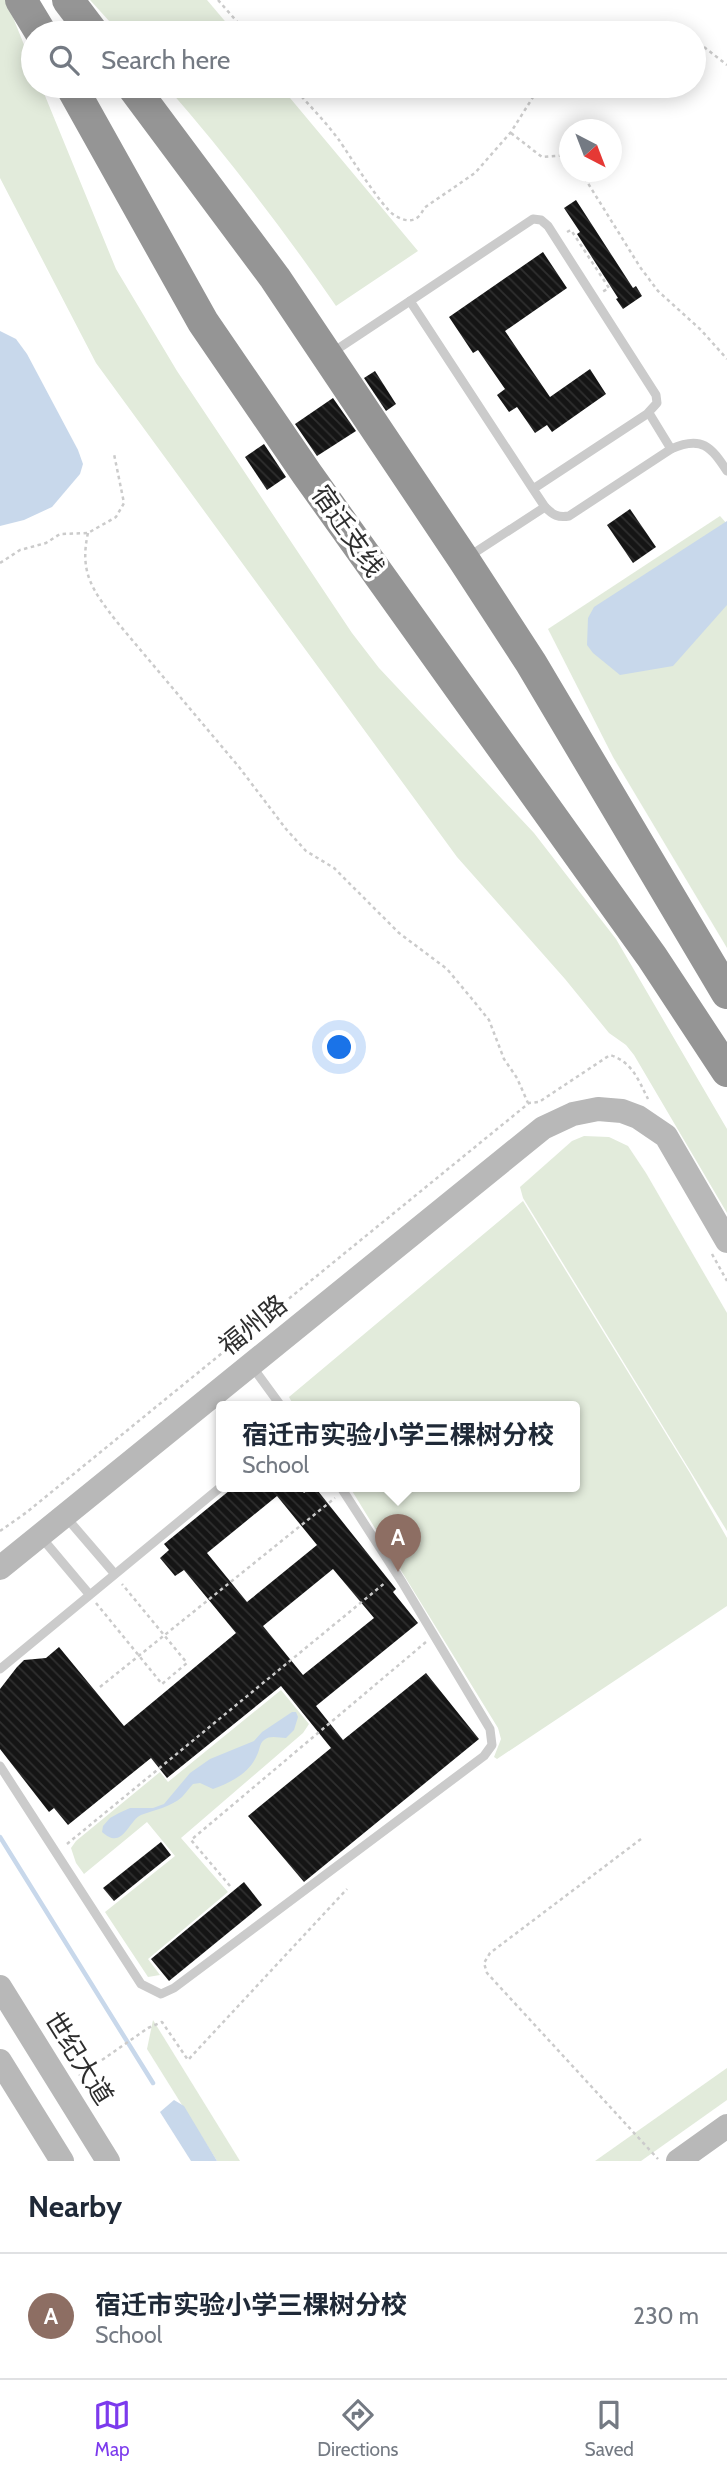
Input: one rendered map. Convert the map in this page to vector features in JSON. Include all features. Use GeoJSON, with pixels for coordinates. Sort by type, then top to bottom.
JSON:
{"type":"FeatureCollection","features":[{"type":"Feature","properties":{"kind":"highway"},"geometry":{"type":"LineString","coordinates":[[21,0],[34,21]]}},
{"type":"Feature","properties":{"kind":"highway"},"geometry":{"type":"LineString","coordinates":[[68,0],[84,21]]}},
{"type":"Feature","properties":{"kind":"highway","name":"宿迁支线"},"geometry":{"type":"LineString","coordinates":[[78,98],[203,322],[315,485],[652,957],[727,1071]]}},
{"type":"Feature","properties":{"kind":"highway"},"geometry":{"type":"LineString","coordinates":[[141,98],[275,278],[464,560],[531,663],[727,993]]}},
{"type":"Feature","properties":{"kind":"street","name":"福州路"},"geometry":{"type":"LineString","coordinates":[[0,1568],[543,1128],[573,1114],[598,1109],[622,1111],[638,1117],[666,1136],[717,1244]]}},
{"type":"Feature","properties":{"kind":"street","name":"世纪大道"},"geometry":{"type":"LineString","coordinates":[[0,1987],[108,2161]]}},
{"type":"Feature","properties":{"kind":"street"},"geometry":{"type":"LineString","coordinates":[[0,2061],[62,2161]]}},
{"type":"Feature","properties":{"kind":"street"},"geometry":{"type":"LineString","coordinates":[[678,2161],[727,2126]]}},
{"type":"Feature","properties":{"kind":"lane"},"geometry":{"type":"LineString","coordinates":[[327,355],[533,219],[541,220],[548,226],[594,297],[656,395],[657,403],[649,413],[533,489]]}},
{"type":"Feature","properties":{"kind":"lane"},"geometry":{"type":"LineString","coordinates":[[410,301],[552,514],[569,516],[682,444],[699,443],[712,449],[727,471]]}},
{"type":"Feature","properties":{"kind":"lane"},"geometry":{"type":"LineString","coordinates":[[649,413],[671,449]]}},
{"type":"Feature","properties":{"kind":"lane"},"geometry":{"type":"LineString","coordinates":[[464,560],[545,507]]}},
{"type":"Feature","properties":{"kind":"lane"},"geometry":{"type":"LineString","coordinates":[[251,1365],[277,1401]]}},
{"type":"Feature","properties":{"kind":"lane"},"geometry":{"type":"LineString","coordinates":[[0,1669],[216,1491]]}},
{"type":"Feature","properties":{"kind":"lane"},"geometry":{"type":"LineString","coordinates":[[0,1766],[141,1984],[161,1994],[174,1988],[484,1756],[492,1745],[489,1729],[434,1635],[344,1492]]}},
{"type":"Feature","properties":{"kind":"lane"},"geometry":{"type":"LineString","coordinates":[[65,1516],[114,1573]]}},
{"type":"Feature","properties":{"kind":"lane"},"geometry":{"type":"LineString","coordinates":[[40,1536],[89,1594]]}},
{"type":"Feature","properties":{"kind":"path"},"geometry":{"type":"LineString","coordinates":[[218,0],[236,21]]}},
{"type":"Feature","properties":{"kind":"path"},"geometry":{"type":"LineString","coordinates":[[706,49],[727,65]]}},
{"type":"Feature","properties":{"kind":"path"},"geometry":{"type":"LineString","coordinates":[[303,98],[337,137],[391,213],[407,221],[421,216],[424,208],[475,173],[510,132],[532,98]]}},
{"type":"Feature","properties":{"kind":"path"},"geometry":{"type":"LineString","coordinates":[[510,132],[542,157],[559,156]]}},
{"type":"Feature","properties":{"kind":"path"},"geometry":{"type":"LineString","coordinates":[[587,182],[658,291],[701,330],[727,359]]}},
{"type":"Feature","properties":{"kind":"path"},"geometry":{"type":"LineString","coordinates":[[556,239],[571,230],[609,288],[594,297]]}},
{"type":"Feature","properties":{"kind":"path"},"geometry":{"type":"LineString","coordinates":[[0,563],[20,550],[46,542],[60,534],[88,533],[116,517],[124,503],[114,454]]}},
{"type":"Feature","properties":{"kind":"path"},"geometry":{"type":"LineString","coordinates":[[88,533],[84,553],[85,573],[98,598],[306,851],[334,868],[399,933],[447,970],[472,999],[489,1020],[504,1059],[529,1103]]}},
{"type":"Feature","properties":{"kind":"path"},"geometry":{"type":"LineString","coordinates":[[717,1244],[727,1281]]}},
{"type":"Feature","properties":{"kind":"path"},"geometry":{"type":"LineString","coordinates":[[100,1687],[338,1492]]}},
{"type":"Feature","properties":{"kind":"path"},"geometry":{"type":"LineString","coordinates":[[89,1594],[162,1684],[187,1663],[114,1573]]}},
{"type":"Feature","properties":{"kind":"path"},"geometry":{"type":"LineString","coordinates":[[56,1853],[396,1573]]}},
{"type":"Feature","properties":{"kind":"path"},"geometry":{"type":"LineString","coordinates":[[230,1886],[191,1840],[434,1635]]}},
{"type":"Feature","properties":{"kind":"path"},"geometry":{"type":"LineString","coordinates":[[641,1839],[490,1953],[484,1963],[487,1973],[661,2161]]}},
{"type":"Feature","properties":{"kind":"path"},"geometry":{"type":"LineString","coordinates":[[62,2087],[162,2022],[188,2060],[347,1889]]}},
{"type":"Feature","properties":{"kind":"green space"},"geometry":{"type":"Polygon","coordinates":[[[0,0],[6,0],[21,37],[21,98],[46,98],[116,269],[177,371],[352,633],[379,668],[534,833],[616,939],[727,1129],[727,1213],[634,1055],[626,1045],[609,1033],[457,857],[96,363],[0,178],[0,0]]]}},
{"type":"Feature","properties":{"kind":"green space"},"geometry":{"type":"Polygon","coordinates":[[[90,0],[207,0],[225,21],[109,21],[90,0]]]}},
{"type":"Feature","properties":{"kind":"green space"},"geometry":{"type":"Polygon","coordinates":[[[176,98],[290,98],[418,251],[336,306],[296,249],[176,98]]]}},
{"type":"Feature","properties":{"kind":"green space"},"geometry":{"type":"Polygon","coordinates":[[[720,516],[727,524],[727,948],[613,757],[548,629],[720,516]]]}},
{"type":"Feature","properties":{"kind":"green space"},"geometry":{"type":"Polygon","coordinates":[[[584,1136],[609,1137],[628,1146],[727,1313],[727,1531],[523,1198],[520,1187],[572,1141],[584,1136]]]}},
{"type":"Feature","properties":{"kind":"green space"},"geometry":{"type":"Polygon","coordinates":[[[523,1201],[727,1538],[727,1606],[497,1759],[494,1757],[501,1739],[498,1728],[353,1492],[580,1492],[580,1401],[291,1401],[289,1397],[523,1201]]]}},
{"type":"Feature","properties":{"kind":"green space"},"geometry":{"type":"Polygon","coordinates":[[[281,1690],[309,1724],[303,1733],[181,1838],[228,1892],[148,1959],[160,1975],[148,1977],[105,1912],[175,1856],[147,1822],[84,1874],[76,1863],[71,1848],[160,1772],[168,1782],[281,1690]]]}},
{"type":"Feature","properties":{"kind":"green space"},"geometry":{"type":"Polygon","coordinates":[[[153,2020],[240,2161],[217,2161],[147,2049],[153,2020]]]}},
{"type":"Feature","properties":{"kind":"green space"},"geometry":{"type":"Polygon","coordinates":[[[727,2068],[727,2100],[641,2161],[595,2161],[727,2068]]]}},
{"type":"Feature","properties":{"kind":"water"},"geometry":{"type":"Polygon","coordinates":[[[0,331],[16,339],[27,354],[83,464],[80,474],[52,507],[24,520],[0,526],[0,331]]]}},
{"type":"Feature","properties":{"kind":"water"},"geometry":{"type":"Polygon","coordinates":[[[727,521],[727,605],[673,666],[620,675],[593,653],[587,645],[588,618],[594,607],[727,521]]]}},
{"type":"Feature","properties":{"kind":"water"},"geometry":{"type":"Polygon","coordinates":[[[296,1712],[298,1717],[294,1730],[286,1738],[266,1738],[250,1767],[239,1777],[213,1789],[200,1783],[193,1784],[178,1800],[168,1806],[136,1818],[120,1837],[109,1837],[102,1832],[103,1826],[110,1818],[130,1808],[153,1808],[164,1804],[190,1773],[210,1759],[254,1741],[262,1732],[296,1712]]]}},
{"type":"Feature","properties":{"kind":"water"},"geometry":{"type":"Polygon","coordinates":[[[174,2100],[184,2106],[217,2161],[191,2161],[160,2112],[174,2100]]]}},
{"type":"Feature","properties":{"kind":"building"},"geometry":{"type":"Polygon","coordinates":[[[576,200],[633,288],[636,286],[642,296],[623,309],[564,208],[576,200]]]}},
{"type":"Feature","properties":{"kind":"building"},"geometry":{"type":"Polygon","coordinates":[[[543,252],[567,288],[505,331],[550,397],[590,369],[606,394],[552,432],[547,425],[535,433],[517,407],[509,412],[497,395],[505,389],[478,350],[473,353],[449,317],[543,252]]]}},
{"type":"Feature","properties":{"kind":"building"},"geometry":{"type":"Polygon","coordinates":[[[375,371],[396,404],[386,411],[364,378],[375,371]]]}},
{"type":"Feature","properties":{"kind":"building"},"geometry":{"type":"Polygon","coordinates":[[[333,398],[356,431],[317,456],[295,424],[333,398]]]}},
{"type":"Feature","properties":{"kind":"building"},"geometry":{"type":"Polygon","coordinates":[[[264,444],[286,477],[267,490],[245,457],[264,444]]]}},
{"type":"Feature","properties":{"kind":"building"},"geometry":{"type":"Polygon","coordinates":[[[630,509],[656,547],[633,563],[607,525],[630,509]]]}},
{"type":"Feature","properties":{"kind":"building"},"geometry":{"type":"Polygon","coordinates":[[[228,1492],[319,1492],[396,1589],[393,1592],[418,1623],[316,1706],[343,1740],[426,1673],[479,1739],[304,1882],[248,1816],[331,1748],[281,1686],[167,1778],[151,1758],[68,1825],[54,1808],[49,1812],[0,1749],[0,1689],[24,1660],[46,1658],[59,1647],[124,1726],[236,1633],[184,1570],[175,1576],[160,1558],[169,1550],[164,1544],[228,1492]],[[277,1496],[207,1553],[247,1602],[317,1545],[277,1496]],[[333,1569],[263,1626],[303,1675],[374,1618],[333,1569]]]}},
{"type":"Feature","properties":{"kind":"building"},"geometry":{"type":"Polygon","coordinates":[[[161,1842],[171,1855],[114,1901],[103,1888],[161,1842]]]}},
{"type":"Feature","properties":{"kind":"building"},"geometry":{"type":"Polygon","coordinates":[[[244,1882],[262,1905],[169,1981],[151,1959],[244,1882]]]}},
{"type":"Feature","properties":{"kind":"waterway"},"geometry":{"type":"LineString","coordinates":[[0,1837],[153,2083]]}},
{"type":"Feature","properties":{"kind":"place","name":"宿迁市实验小学三棵树分校"},"geometry":{"type":"Point","coordinates":[398,1572]}}]}
